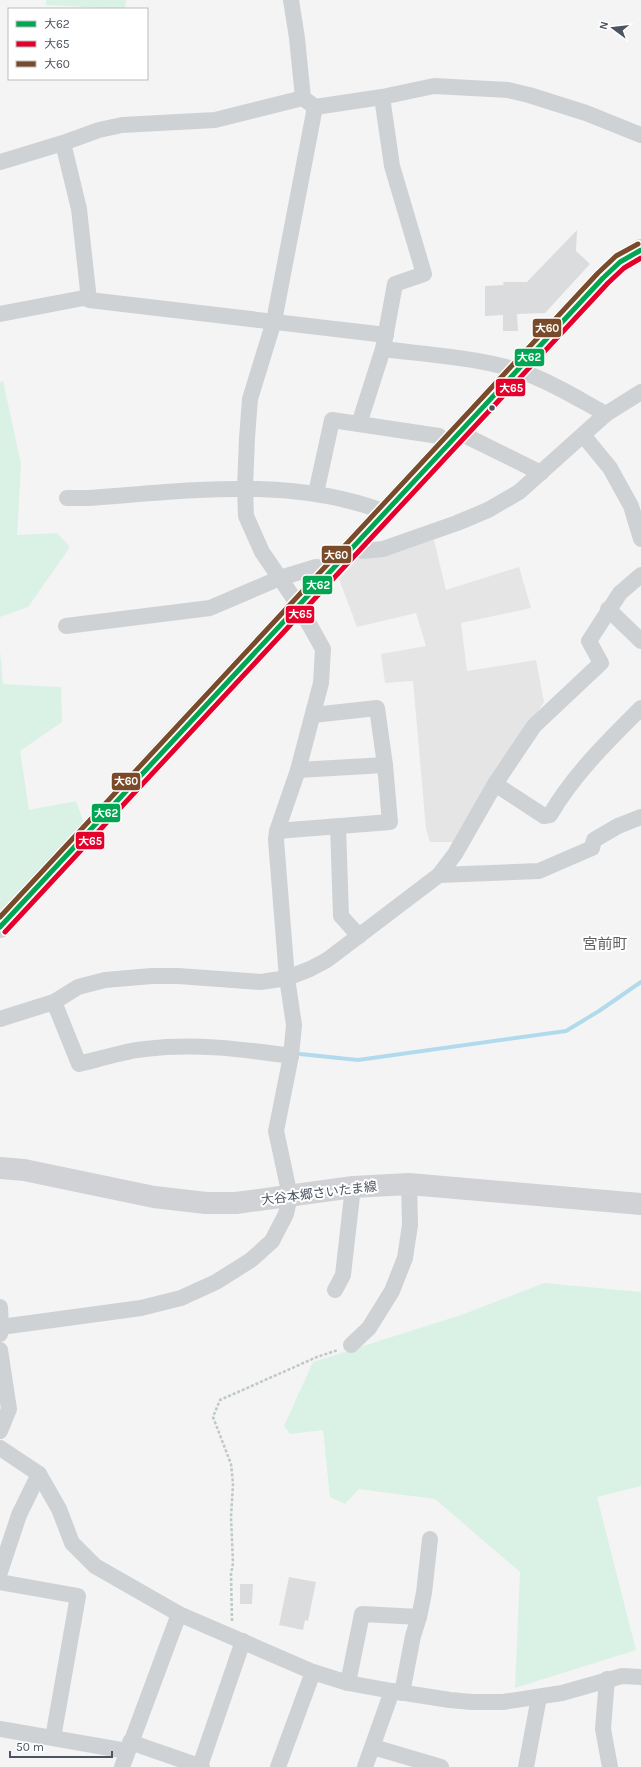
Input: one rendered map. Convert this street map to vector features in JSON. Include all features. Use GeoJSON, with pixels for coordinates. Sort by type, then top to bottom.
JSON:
{"type":"FeatureCollection","features":[{"type":"Feature","properties":{"kind":"main road"},"geometry":{"type":"LineString","coordinates":[[0,927],[333,570],[453,437],[603,278],[620,262],[641,250]]}},
{"type":"Feature","properties":{"kind":"main road","name":"大谷本郷さいたま線"},"geometry":{"type":"LineString","coordinates":[[0,1168],[24,1170],[180,1201],[236,1204],[353,1187],[409,1184],[641,1204]]}},
{"type":"Feature","properties":{"kind":"street"},"geometry":{"type":"LineString","coordinates":[[0,1307],[1,1330],[141,1308],[181,1298],[209,1285],[251,1260],[272,1241],[286,1214],[290,1196],[276,1131],[291,1056],[294,1025],[287,978],[276,840],[277,831],[298,770],[322,683],[323,650],[299,606],[262,552],[246,516],[245,488],[250,399],[274,321],[309,102],[291,0]]}},
{"type":"Feature","properties":{"kind":"street"},"geometry":{"type":"LineString","coordinates":[[0,162],[63,144],[99,130],[122,125],[215,120],[309,102],[382,97],[434,86],[508,90],[586,113],[641,135]]}},
{"type":"Feature","properties":{"kind":"street"},"geometry":{"type":"LineString","coordinates":[[360,424],[384,342],[395,284],[424,274],[392,166],[382,97]]}},
{"type":"Feature","properties":{"kind":"street"},"geometry":{"type":"LineString","coordinates":[[63,144],[79,209],[89,300],[274,321],[496,364],[533,376],[606,414]]}},
{"type":"Feature","properties":{"kind":"street"},"geometry":{"type":"LineString","coordinates":[[0,314],[89,297]]}},
{"type":"Feature","properties":{"kind":"street"},"geometry":{"type":"LineString","coordinates":[[352,549],[363,551],[383,549],[457,523],[488,510],[519,492],[606,414],[641,392]]}},
{"type":"Feature","properties":{"kind":"street"},"geometry":{"type":"LineString","coordinates":[[316,493],[332,420],[453,437],[541,473]]}},
{"type":"Feature","properties":{"kind":"street"},"geometry":{"type":"LineString","coordinates":[[583,435],[610,468],[621,487],[631,506],[641,539]]}},
{"type":"Feature","properties":{"kind":"street"},"geometry":{"type":"LineString","coordinates":[[67,498],[89,498],[245,488],[316,493],[370,506],[385,512]]}},
{"type":"Feature","properties":{"kind":"street"},"geometry":{"type":"LineString","coordinates":[[66,626],[210,608],[280,578],[316,567],[333,570]]}},
{"type":"Feature","properties":{"kind":"street"},"geometry":{"type":"LineString","coordinates":[[0,1018],[54,1002],[78,987],[106,980],[152,976],[178,976],[261,982],[287,978],[310,969],[326,960],[439,875],[455,854],[495,784],[534,726],[600,663],[589,641],[608,609],[620,593],[641,575]]}},
{"type":"Feature","properties":{"kind":"street"},"geometry":{"type":"LineString","coordinates":[[608,609],[641,641]]}},
{"type":"Feature","properties":{"kind":"street"},"geometry":{"type":"LineString","coordinates":[[277,831],[390,822],[385,765],[377,708],[313,715]]}},
{"type":"Feature","properties":{"kind":"street"},"geometry":{"type":"LineString","coordinates":[[495,784],[544,816],[550,815],[563,793],[597,753],[641,708]]}},
{"type":"Feature","properties":{"kind":"street"},"geometry":{"type":"LineString","coordinates":[[298,770],[385,765]]}},
{"type":"Feature","properties":{"kind":"street"},"geometry":{"type":"LineString","coordinates":[[439,875],[538,872],[592,848],[594,840],[618,826],[641,817]]}},
{"type":"Feature","properties":{"kind":"street"},"geometry":{"type":"LineString","coordinates":[[338,826],[341,916],[359,936]]}},
{"type":"Feature","properties":{"kind":"street"},"geometry":{"type":"LineString","coordinates":[[54,1002],[79,1064],[144,1049],[185,1046],[224,1047],[291,1056]]}},
{"type":"Feature","properties":{"kind":"street"},"geometry":{"type":"LineString","coordinates":[[351,1345],[369,1328],[392,1291],[405,1258],[410,1225],[409,1184]]}},
{"type":"Feature","properties":{"kind":"street"},"geometry":{"type":"LineString","coordinates":[[335,1290],[343,1274],[353,1187]]}},
{"type":"Feature","properties":{"kind":"street"},"geometry":{"type":"LineString","coordinates":[[0,1350],[9,1409],[0,1431]]}},
{"type":"Feature","properties":{"kind":"street"},"geometry":{"type":"LineString","coordinates":[[0,1448],[39,1474],[59,1509],[72,1543],[95,1566],[179,1614],[313,1672],[348,1682],[397,1692],[472,1702],[503,1702],[538,1697],[562,1693],[607,1679],[622,1676],[641,1677]]}},
{"type":"Feature","properties":{"kind":"street"},"geometry":{"type":"LineString","coordinates":[[0,1572],[19,1515],[39,1474]]}},
{"type":"Feature","properties":{"kind":"street"},"geometry":{"type":"LineString","coordinates":[[365,1767],[397,1692],[419,1617],[424,1593],[430,1539]]}},
{"type":"Feature","properties":{"kind":"street"},"geometry":{"type":"LineString","coordinates":[[0,1582],[78,1596],[53,1738]]}},
{"type":"Feature","properties":{"kind":"street"},"geometry":{"type":"LineString","coordinates":[[122,1767],[179,1614]]}},
{"type":"Feature","properties":{"kind":"street"},"geometry":{"type":"LineString","coordinates":[[348,1682],[362,1614],[419,1617]]}},
{"type":"Feature","properties":{"kind":"street"},"geometry":{"type":"LineString","coordinates":[[0,1729],[53,1738],[129,1747],[201,1767],[236,1638]]}},
{"type":"Feature","properties":{"kind":"street"},"geometry":{"type":"LineString","coordinates":[[278,1767],[313,1672]]}},
{"type":"Feature","properties":{"kind":"street"},"geometry":{"type":"LineString","coordinates":[[607,1679],[603,1729],[610,1767]]}},
{"type":"Feature","properties":{"kind":"street"},"geometry":{"type":"LineString","coordinates":[[526,1767],[538,1697]]}},
{"type":"Feature","properties":{"kind":"street"},"geometry":{"type":"LineString","coordinates":[[373,1747],[441,1767]]}},
{"type":"Feature","properties":{"kind":"path"},"geometry":{"type":"LineString","coordinates":[[236,1638],[230,1574],[233,1563],[231,1517],[233,1484],[231,1464],[213,1417],[220,1400],[317,1357],[351,1345]]}},
{"type":"Feature","properties":{"kind":"shaded area"},"geometry":{"type":"Polygon","coordinates":[[[434,540],[446,590],[519,567],[531,608],[461,623],[467,671],[536,660],[544,702],[456,842],[430,842],[426,829],[413,681],[385,683],[381,654],[426,646],[416,613],[357,627],[339,579],[359,557],[434,540]]]}},
{"type":"Feature","properties":{"kind":"green space"},"geometry":{"type":"Polygon","coordinates":[[[46,0],[126,0],[125,8],[46,5],[46,0]]]}},
{"type":"Feature","properties":{"kind":"green space"},"geometry":{"type":"Polygon","coordinates":[[[3,381],[21,464],[17,535],[57,533],[70,547],[28,607],[0,617],[0,382],[3,381]]]}},
{"type":"Feature","properties":{"kind":"green space"},"geometry":{"type":"Polygon","coordinates":[[[0,651],[3,684],[61,687],[62,722],[20,751],[29,810],[76,801],[84,823],[0,913],[0,651]]]}},
{"type":"Feature","properties":{"kind":"green space"},"geometry":{"type":"Polygon","coordinates":[[[544,1283],[641,1292],[641,1486],[597,1497],[636,1650],[515,1688],[520,1572],[435,1499],[359,1489],[345,1504],[330,1497],[323,1430],[290,1434],[284,1426],[313,1362],[464,1314],[544,1283]]]}},
{"type":"Feature","properties":{"kind":"building"},"geometry":{"type":"Polygon","coordinates":[[[577,230],[576,251],[590,264],[545,313],[517,314],[518,331],[503,331],[503,315],[485,316],[485,286],[504,285],[503,282],[527,282],[577,230]]]}},
{"type":"Feature","properties":{"kind":"building"},"geometry":{"type":"Polygon","coordinates":[[[289,1577],[316,1582],[308,1621],[305,1620],[303,1630],[279,1625],[289,1577]]]}},
{"type":"Feature","properties":{"kind":"building"},"geometry":{"type":"Polygon","coordinates":[[[240,1584],[253,1584],[252,1604],[240,1604],[240,1584]]]}},
{"type":"Feature","properties":{"kind":"waterway"},"geometry":{"type":"LineString","coordinates":[[300,1054],[358,1060],[566,1031],[599,1011],[641,982]]}},
{"type":"Feature","properties":{"kind":"transit line","name":"大60"},"geometry":{"type":"LineString","coordinates":[[0,917],[598,273],[616,256],[638,244]]}},
{"type":"Feature","properties":{"kind":"transit line","name":"大62"},"geometry":{"type":"LineString","coordinates":[[0,927],[603,278],[620,262],[641,250]]}},
{"type":"Feature","properties":{"kind":"transit line","name":"大65"},"geometry":{"type":"LineString","coordinates":[[5,932],[608,283],[624,268],[641,258]]}},
{"type":"Feature","properties":{"kind":"district","name":"宮前町"},"geometry":{"type":"Point","coordinates":[605,944]}}]}
